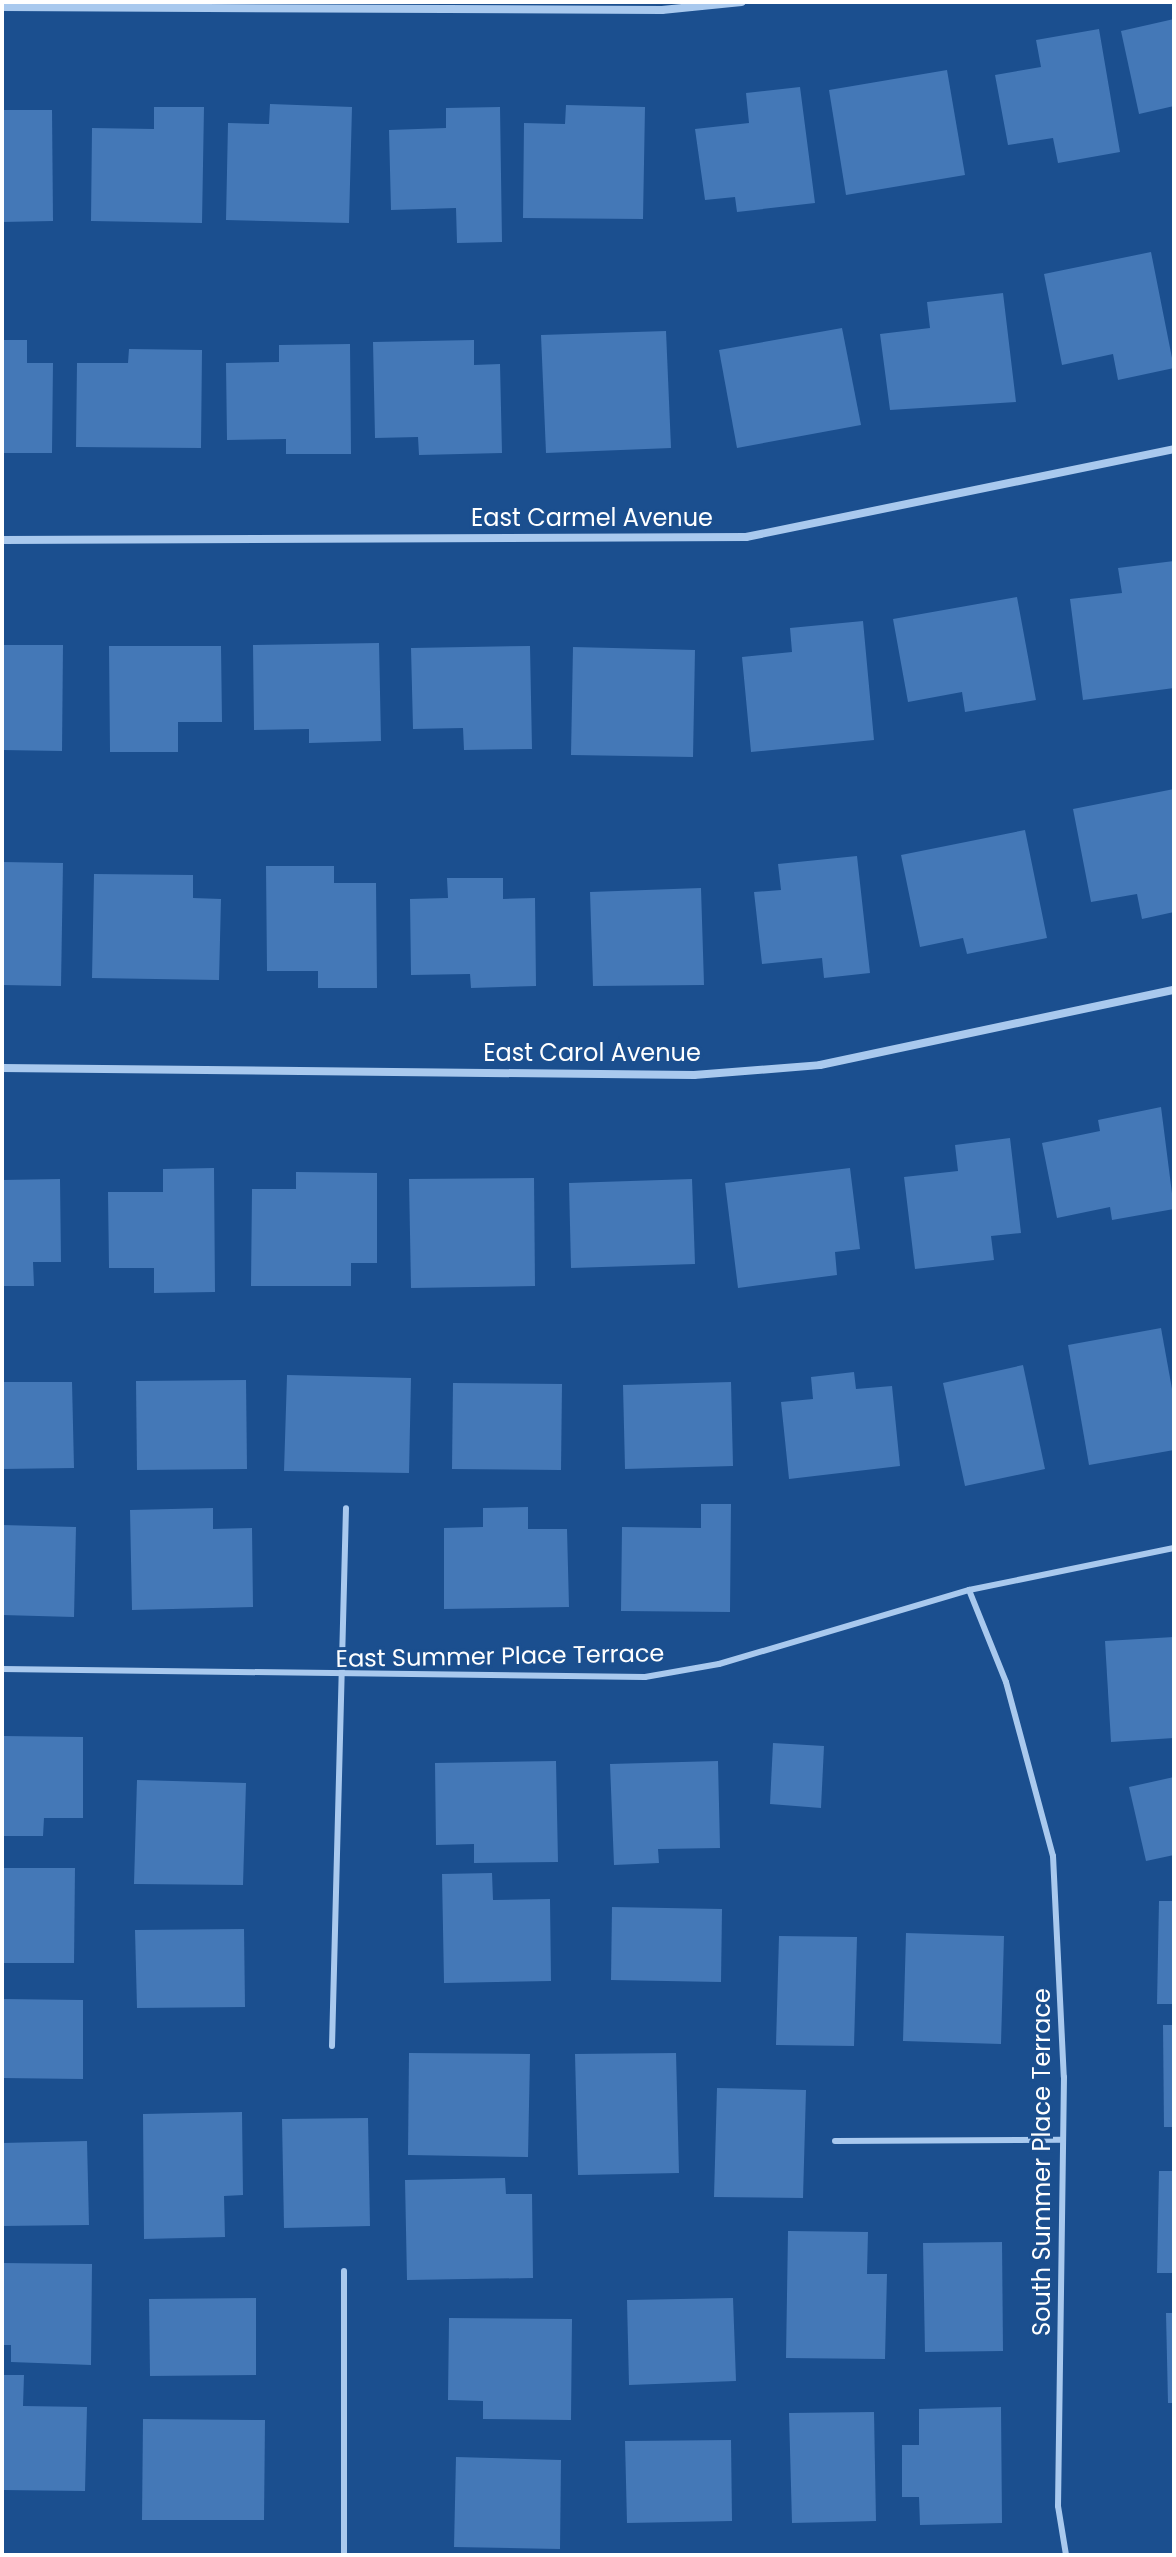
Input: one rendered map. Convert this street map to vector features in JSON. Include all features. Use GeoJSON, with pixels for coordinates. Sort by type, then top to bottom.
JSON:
{"type":"FeatureCollection","features":[{"type":"Feature","properties":{"kind":"street"},"geometry":{"type":"LineString","coordinates":[[2,7],[662,10],[742,2]]}},
{"type":"Feature","properties":{"kind":"street","name":"East Carmel Avenue"},"geometry":{"type":"LineString","coordinates":[[2,540],[746,537],[1174,449]]}},
{"type":"Feature","properties":{"kind":"street","name":"East Carol Avenue"},"geometry":{"type":"LineString","coordinates":[[2,1068],[694,1075],[820,1065],[1174,990]]}},
{"type":"Feature","properties":{"kind":"lane"},"geometry":{"type":"LineString","coordinates":[[332,2046],[346,1508]]}},
{"type":"Feature","properties":{"kind":"lane","name":"East Summer Place Terrace"},"geometry":{"type":"LineString","coordinates":[[2,1669],[342,1676],[645,1677],[719,1664],[969,1590],[1174,1548]]}},
{"type":"Feature","properties":{"kind":"lane","name":"South Summer Place Terrace"},"geometry":{"type":"LineString","coordinates":[[969,1590],[1006,1682],[1053,1856],[1063,2140],[1058,2506],[1066,2555]]}},
{"type":"Feature","properties":{"kind":"lane"},"geometry":{"type":"LineString","coordinates":[[835,2141],[1063,2140]]}},
{"type":"Feature","properties":{"kind":"lane"},"geometry":{"type":"LineString","coordinates":[[344,2271],[344,2555]]}},
{"type":"Feature","properties":{"kind":"building"},"geometry":{"type":"Polygon","coordinates":[[[1174,19],[1174,106],[1139,114],[1121,31],[1174,19]]]}},
{"type":"Feature","properties":{"kind":"building"},"geometry":{"type":"Polygon","coordinates":[[[1099,29],[1120,152],[1058,163],[1053,138],[1008,145],[995,75],[1041,67],[1036,40],[1099,29]]]}},
{"type":"Feature","properties":{"kind":"building"},"geometry":{"type":"Polygon","coordinates":[[[947,70],[965,175],[846,195],[829,90],[947,70]]]}},
{"type":"Feature","properties":{"kind":"building"},"geometry":{"type":"Polygon","coordinates":[[[800,87],[815,203],[737,212],[735,197],[705,200],[695,129],[749,123],[746,93],[800,87]]]}},
{"type":"Feature","properties":{"kind":"building"},"geometry":{"type":"Polygon","coordinates":[[[270,104],[352,107],[349,223],[226,220],[228,123],[269,124],[270,104]]]}},
{"type":"Feature","properties":{"kind":"building"},"geometry":{"type":"Polygon","coordinates":[[[566,105],[645,107],[643,219],[523,218],[524,123],[565,124],[566,105]]]}},
{"type":"Feature","properties":{"kind":"building"},"geometry":{"type":"Polygon","coordinates":[[[154,107],[204,107],[202,223],[91,221],[92,128],[154,129],[154,107]]]}},
{"type":"Feature","properties":{"kind":"building"},"geometry":{"type":"Polygon","coordinates":[[[500,107],[502,242],[457,243],[456,208],[391,210],[389,130],[446,128],[446,108],[500,107]]]}},
{"type":"Feature","properties":{"kind":"building"},"geometry":{"type":"Polygon","coordinates":[[[2,110],[52,110],[53,221],[2,222],[2,110]]]}},
{"type":"Feature","properties":{"kind":"building"},"geometry":{"type":"Polygon","coordinates":[[[1151,252],[1174,368],[1118,380],[1113,354],[1062,365],[1044,274],[1151,252]]]}},
{"type":"Feature","properties":{"kind":"building"},"geometry":{"type":"Polygon","coordinates":[[[1003,293],[1016,402],[890,410],[880,334],[930,328],[927,302],[1003,293]]]}},
{"type":"Feature","properties":{"kind":"building"},"geometry":{"type":"Polygon","coordinates":[[[842,328],[861,425],[737,448],[719,350],[842,328]]]}},
{"type":"Feature","properties":{"kind":"building"},"geometry":{"type":"Polygon","coordinates":[[[666,331],[671,448],[546,453],[541,335],[666,331]]]}},
{"type":"Feature","properties":{"kind":"building"},"geometry":{"type":"Polygon","coordinates":[[[2,340],[27,340],[27,363],[53,363],[52,453],[2,453],[2,340]]]}},
{"type":"Feature","properties":{"kind":"building"},"geometry":{"type":"Polygon","coordinates":[[[474,340],[474,365],[500,364],[502,453],[419,455],[418,437],[375,438],[373,342],[474,340]]]}},
{"type":"Feature","properties":{"kind":"building"},"geometry":{"type":"Polygon","coordinates":[[[350,344],[351,454],[286,454],[286,439],[227,440],[226,363],[279,362],[279,345],[350,344]]]}},
{"type":"Feature","properties":{"kind":"building"},"geometry":{"type":"Polygon","coordinates":[[[129,349],[202,350],[201,448],[76,447],[77,363],[128,363],[129,349]]]}},
{"type":"Feature","properties":{"kind":"building"},"geometry":{"type":"Polygon","coordinates":[[[1174,561],[1174,688],[1083,700],[1070,599],[1122,593],[1118,568],[1174,561]]]}},
{"type":"Feature","properties":{"kind":"building"},"geometry":{"type":"Polygon","coordinates":[[[1017,597],[1036,700],[965,712],[962,692],[908,702],[893,619],[1017,597]]]}},
{"type":"Feature","properties":{"kind":"building"},"geometry":{"type":"Polygon","coordinates":[[[863,621],[874,740],[751,752],[742,657],[792,652],[790,628],[863,621]]]}},
{"type":"Feature","properties":{"kind":"building"},"geometry":{"type":"Polygon","coordinates":[[[379,643],[381,741],[309,743],[309,729],[254,730],[253,645],[379,643]]]}},
{"type":"Feature","properties":{"kind":"building"},"geometry":{"type":"Polygon","coordinates":[[[2,645],[63,645],[62,751],[2,750],[2,645]]]}},
{"type":"Feature","properties":{"kind":"building"},"geometry":{"type":"Polygon","coordinates":[[[109,646],[221,646],[222,722],[178,722],[178,752],[110,752],[109,646]]]}},
{"type":"Feature","properties":{"kind":"building"},"geometry":{"type":"Polygon","coordinates":[[[530,646],[532,749],[464,750],[463,728],[413,729],[411,648],[530,646]]]}},
{"type":"Feature","properties":{"kind":"building"},"geometry":{"type":"Polygon","coordinates":[[[573,647],[695,650],[693,757],[571,755],[573,647]]]}},
{"type":"Feature","properties":{"kind":"building"},"geometry":{"type":"Polygon","coordinates":[[[1174,789],[1174,912],[1142,919],[1137,894],[1091,902],[1073,809],[1174,789]]]}},
{"type":"Feature","properties":{"kind":"building"},"geometry":{"type":"Polygon","coordinates":[[[1025,830],[1047,938],[967,954],[963,938],[920,947],[901,855],[1025,830]]]}},
{"type":"Feature","properties":{"kind":"building"},"geometry":{"type":"Polygon","coordinates":[[[857,856],[870,973],[824,978],[822,958],[762,964],[754,892],[781,890],[778,864],[857,856]]]}},
{"type":"Feature","properties":{"kind":"building"},"geometry":{"type":"Polygon","coordinates":[[[2,862],[63,863],[61,986],[2,985],[2,862]]]}},
{"type":"Feature","properties":{"kind":"building"},"geometry":{"type":"Polygon","coordinates":[[[266,866],[334,866],[334,883],[376,883],[377,988],[318,988],[318,971],[267,971],[266,866]]]}},
{"type":"Feature","properties":{"kind":"building"},"geometry":{"type":"Polygon","coordinates":[[[94,874],[193,875],[193,898],[221,899],[219,980],[92,978],[94,874]]]}},
{"type":"Feature","properties":{"kind":"building"},"geometry":{"type":"Polygon","coordinates":[[[447,878],[503,878],[503,899],[535,898],[536,986],[471,988],[470,974],[411,975],[410,899],[448,898],[447,878]]]}},
{"type":"Feature","properties":{"kind":"building"},"geometry":{"type":"Polygon","coordinates":[[[701,888],[704,985],[593,986],[590,892],[701,888]]]}},
{"type":"Feature","properties":{"kind":"building"},"geometry":{"type":"Polygon","coordinates":[[[1161,1107],[1174,1209],[1112,1220],[1110,1207],[1057,1218],[1042,1143],[1100,1131],[1098,1120],[1161,1107]]]}},
{"type":"Feature","properties":{"kind":"building"},"geometry":{"type":"Polygon","coordinates":[[[1010,1138],[1021,1233],[991,1236],[994,1260],[915,1269],[904,1177],[958,1171],[955,1145],[1010,1138]]]}},
{"type":"Feature","properties":{"kind":"building"},"geometry":{"type":"Polygon","coordinates":[[[214,1168],[215,1292],[154,1293],[154,1268],[109,1268],[108,1192],[163,1192],[163,1169],[214,1168]]]}},
{"type":"Feature","properties":{"kind":"building"},"geometry":{"type":"Polygon","coordinates":[[[850,1168],[860,1249],[835,1252],[837,1275],[738,1288],[725,1183],[850,1168]]]}},
{"type":"Feature","properties":{"kind":"building"},"geometry":{"type":"Polygon","coordinates":[[[296,1172],[377,1173],[377,1263],[351,1263],[351,1286],[251,1286],[252,1189],[296,1189],[296,1172]]]}},
{"type":"Feature","properties":{"kind":"building"},"geometry":{"type":"Polygon","coordinates":[[[534,1178],[535,1286],[411,1288],[409,1179],[534,1178]]]}},
{"type":"Feature","properties":{"kind":"building"},"geometry":{"type":"Polygon","coordinates":[[[60,1179],[61,1262],[33,1262],[34,1286],[2,1286],[2,1180],[60,1179]]]}},
{"type":"Feature","properties":{"kind":"building"},"geometry":{"type":"Polygon","coordinates":[[[692,1179],[695,1264],[571,1268],[569,1183],[692,1179]]]}},
{"type":"Feature","properties":{"kind":"building"},"geometry":{"type":"Polygon","coordinates":[[[1161,1328],[1174,1400],[1174,1450],[1089,1465],[1068,1345],[1161,1328]]]}},
{"type":"Feature","properties":{"kind":"building"},"geometry":{"type":"Polygon","coordinates":[[[1023,1365],[1045,1469],[965,1486],[943,1383],[1023,1365]]]}},
{"type":"Feature","properties":{"kind":"building"},"geometry":{"type":"Polygon","coordinates":[[[854,1372],[856,1389],[892,1386],[900,1466],[789,1479],[781,1402],[813,1399],[811,1377],[854,1372]]]}},
{"type":"Feature","properties":{"kind":"building"},"geometry":{"type":"Polygon","coordinates":[[[287,1375],[411,1378],[409,1473],[284,1471],[287,1375]]]}},
{"type":"Feature","properties":{"kind":"building"},"geometry":{"type":"Polygon","coordinates":[[[246,1380],[247,1469],[137,1470],[136,1381],[246,1380]]]}},
{"type":"Feature","properties":{"kind":"building"},"geometry":{"type":"Polygon","coordinates":[[[2,1382],[72,1382],[74,1468],[2,1469],[2,1382]]]}},
{"type":"Feature","properties":{"kind":"building"},"geometry":{"type":"Polygon","coordinates":[[[731,1382],[733,1466],[625,1469],[623,1385],[731,1382]]]}},
{"type":"Feature","properties":{"kind":"building"},"geometry":{"type":"Polygon","coordinates":[[[453,1383],[562,1384],[561,1470],[452,1469],[453,1383]]]}},
{"type":"Feature","properties":{"kind":"building"},"geometry":{"type":"Polygon","coordinates":[[[701,1504],[731,1504],[730,1612],[621,1611],[622,1527],[701,1528],[701,1504]]]}},
{"type":"Feature","properties":{"kind":"building"},"geometry":{"type":"Polygon","coordinates":[[[528,1507],[528,1529],[567,1529],[569,1607],[444,1609],[444,1528],[483,1527],[483,1508],[528,1507]]]}},
{"type":"Feature","properties":{"kind":"building"},"geometry":{"type":"Polygon","coordinates":[[[213,1508],[213,1529],[252,1528],[253,1607],[132,1610],[130,1510],[213,1508]]]}},
{"type":"Feature","properties":{"kind":"building"},"geometry":{"type":"Polygon","coordinates":[[[2,1525],[76,1527],[74,1617],[2,1615],[2,1525]]]}},
{"type":"Feature","properties":{"kind":"building"},"geometry":{"type":"Polygon","coordinates":[[[1174,1637],[1174,1738],[1111,1742],[1105,1641],[1174,1637]]]}},
{"type":"Feature","properties":{"kind":"building"},"geometry":{"type":"Polygon","coordinates":[[[2,1736],[83,1737],[83,1818],[44,1818],[43,1836],[2,1836],[2,1736]]]}},
{"type":"Feature","properties":{"kind":"building"},"geometry":{"type":"Polygon","coordinates":[[[773,1743],[824,1746],[821,1808],[770,1804],[773,1743]]]}},
{"type":"Feature","properties":{"kind":"building"},"geometry":{"type":"Polygon","coordinates":[[[556,1761],[558,1862],[474,1863],[474,1844],[436,1845],[435,1763],[556,1761]]]}},
{"type":"Feature","properties":{"kind":"building"},"geometry":{"type":"Polygon","coordinates":[[[718,1761],[720,1848],[658,1849],[659,1863],[614,1865],[610,1764],[718,1761]]]}},
{"type":"Feature","properties":{"kind":"building"},"geometry":{"type":"Polygon","coordinates":[[[1174,1777],[1174,1855],[1146,1861],[1129,1787],[1174,1777]]]}},
{"type":"Feature","properties":{"kind":"building"},"geometry":{"type":"Polygon","coordinates":[[[137,1780],[246,1783],[243,1885],[134,1884],[137,1780]]]}},
{"type":"Feature","properties":{"kind":"building"},"geometry":{"type":"Polygon","coordinates":[[[2,1868],[75,1868],[74,1963],[2,1963],[2,1868]]]}},
{"type":"Feature","properties":{"kind":"building"},"geometry":{"type":"Polygon","coordinates":[[[492,1873],[493,1900],[550,1899],[551,1981],[444,1983],[442,1874],[492,1873]]]}},
{"type":"Feature","properties":{"kind":"building"},"geometry":{"type":"Polygon","coordinates":[[[1159,1901],[1174,1901],[1174,2004],[1157,2004],[1159,1901]]]}},
{"type":"Feature","properties":{"kind":"building"},"geometry":{"type":"Polygon","coordinates":[[[612,1907],[722,1909],[721,1982],[611,1980],[612,1907]]]}},
{"type":"Feature","properties":{"kind":"building"},"geometry":{"type":"Polygon","coordinates":[[[244,1929],[245,2007],[137,2008],[135,1930],[244,1929]]]}},
{"type":"Feature","properties":{"kind":"building"},"geometry":{"type":"Polygon","coordinates":[[[906,1933],[1004,1936],[1001,2044],[903,2041],[906,1933]]]}},
{"type":"Feature","properties":{"kind":"building"},"geometry":{"type":"Polygon","coordinates":[[[779,1936],[857,1937],[854,2046],[776,2045],[779,1936]]]}},
{"type":"Feature","properties":{"kind":"building"},"geometry":{"type":"Polygon","coordinates":[[[2,1999],[83,2000],[83,2079],[2,2078],[2,1999]]]}},
{"type":"Feature","properties":{"kind":"building"},"geometry":{"type":"Polygon","coordinates":[[[1163,2025],[1174,2025],[1174,2127],[1164,2127],[1163,2025]]]}},
{"type":"Feature","properties":{"kind":"building"},"geometry":{"type":"Polygon","coordinates":[[[409,2053],[530,2054],[528,2157],[408,2155],[409,2053]]]}},
{"type":"Feature","properties":{"kind":"building"},"geometry":{"type":"Polygon","coordinates":[[[676,2053],[679,2173],[578,2175],[575,2054],[676,2053]]]}},
{"type":"Feature","properties":{"kind":"building"},"geometry":{"type":"Polygon","coordinates":[[[717,2088],[806,2090],[803,2198],[714,2197],[717,2088]]]}},
{"type":"Feature","properties":{"kind":"building"},"geometry":{"type":"Polygon","coordinates":[[[242,2112],[243,2195],[224,2196],[225,2237],[144,2239],[143,2114],[242,2112]]]}},
{"type":"Feature","properties":{"kind":"building"},"geometry":{"type":"Polygon","coordinates":[[[368,2118],[370,2226],[284,2228],[282,2119],[368,2118]]]}},
{"type":"Feature","properties":{"kind":"building"},"geometry":{"type":"Polygon","coordinates":[[[87,2141],[89,2225],[2,2226],[2,2143],[87,2141]]]}},
{"type":"Feature","properties":{"kind":"building"},"geometry":{"type":"Polygon","coordinates":[[[1159,2171],[1174,2171],[1174,2273],[1157,2273],[1159,2171]]]}},
{"type":"Feature","properties":{"kind":"building"},"geometry":{"type":"Polygon","coordinates":[[[505,2178],[506,2194],[532,2194],[533,2278],[407,2280],[405,2180],[505,2178]]]}},
{"type":"Feature","properties":{"kind":"building"},"geometry":{"type":"Polygon","coordinates":[[[788,2231],[868,2232],[867,2274],[887,2274],[885,2359],[786,2358],[788,2231]]]}},
{"type":"Feature","properties":{"kind":"building"},"geometry":{"type":"Polygon","coordinates":[[[1002,2242],[1003,2351],[925,2352],[923,2243],[1002,2242]]]}},
{"type":"Feature","properties":{"kind":"building"},"geometry":{"type":"Polygon","coordinates":[[[2,2263],[92,2264],[91,2365],[11,2362],[11,2345],[2,2345],[2,2263]]]}},
{"type":"Feature","properties":{"kind":"building"},"geometry":{"type":"Polygon","coordinates":[[[256,2298],[256,2375],[150,2376],[149,2299],[256,2298]]]}},
{"type":"Feature","properties":{"kind":"building"},"geometry":{"type":"Polygon","coordinates":[[[733,2298],[736,2381],[629,2385],[627,2300],[733,2298]]]}},
{"type":"Feature","properties":{"kind":"building"},"geometry":{"type":"Polygon","coordinates":[[[1166,2313],[1174,2313],[1174,2403],[1168,2403],[1166,2313]]]}},
{"type":"Feature","properties":{"kind":"building"},"geometry":{"type":"Polygon","coordinates":[[[449,2318],[572,2319],[571,2420],[483,2419],[483,2401],[448,2400],[449,2318]]]}},
{"type":"Feature","properties":{"kind":"building"},"geometry":{"type":"Polygon","coordinates":[[[2,2375],[24,2375],[23,2406],[87,2407],[85,2491],[2,2490],[2,2375]]]}},
{"type":"Feature","properties":{"kind":"building"},"geometry":{"type":"Polygon","coordinates":[[[1001,2407],[1002,2523],[920,2525],[919,2497],[902,2497],[902,2445],[919,2445],[919,2409],[1001,2407]]]}},
{"type":"Feature","properties":{"kind":"building"},"geometry":{"type":"Polygon","coordinates":[[[874,2412],[876,2521],[792,2523],[789,2413],[874,2412]]]}},
{"type":"Feature","properties":{"kind":"building"},"geometry":{"type":"Polygon","coordinates":[[[143,2419],[265,2420],[264,2520],[142,2520],[143,2419]]]}},
{"type":"Feature","properties":{"kind":"building"},"geometry":{"type":"Polygon","coordinates":[[[731,2440],[732,2521],[627,2523],[625,2441],[731,2440]]]}},
{"type":"Feature","properties":{"kind":"building"},"geometry":{"type":"Polygon","coordinates":[[[456,2457],[561,2460],[560,2549],[454,2547],[456,2457]]]}}]}
